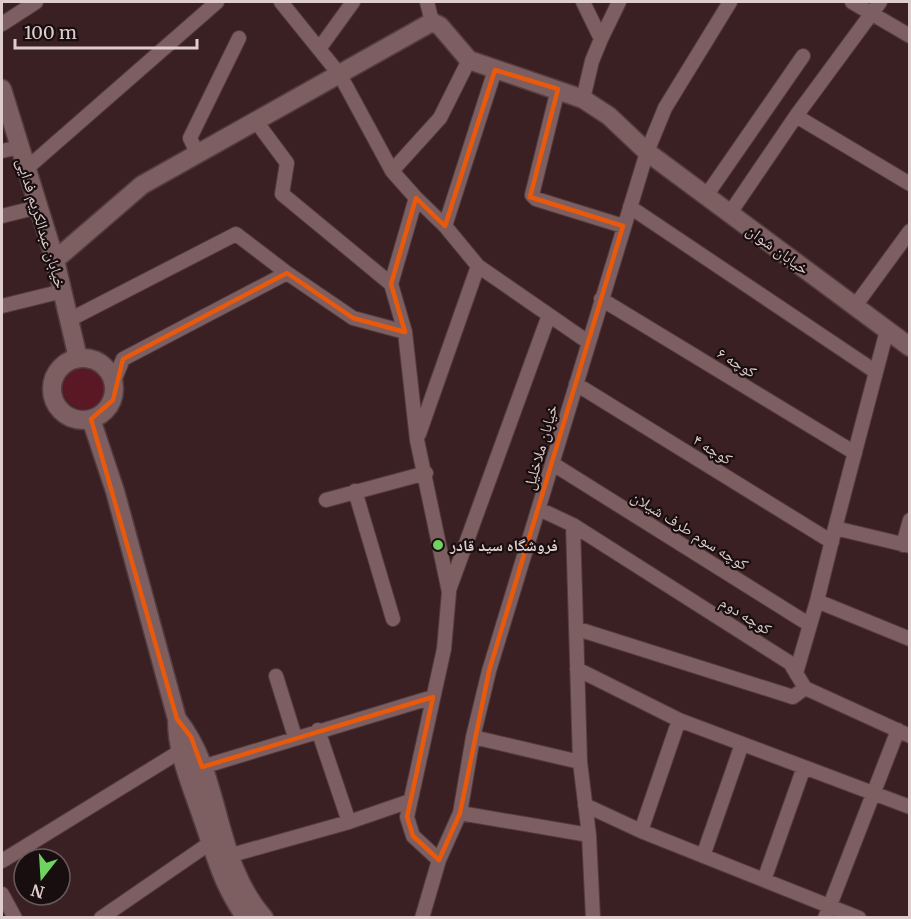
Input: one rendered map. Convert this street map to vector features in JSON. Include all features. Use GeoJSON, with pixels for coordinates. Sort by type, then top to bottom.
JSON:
{"type":"FeatureCollection","features":[{"type":"Feature","properties":{"kind":"street"},"geometry":{"type":"LineString","coordinates":[[2,24],[36,2]]}},
{"type":"Feature","properties":{"kind":"street"},"geometry":{"type":"LineString","coordinates":[[26,169],[217,2]]}},
{"type":"Feature","properties":{"kind":"street"},"geometry":{"type":"LineString","coordinates":[[281,2],[340,75],[392,171],[416,198],[446,226],[478,266],[588,342]]}},
{"type":"Feature","properties":{"kind":"street"},"geometry":{"type":"LineString","coordinates":[[319,49],[354,2]]}},
{"type":"Feature","properties":{"kind":"street"},"geometry":{"type":"LineString","coordinates":[[582,2],[601,39]]}},
{"type":"Feature","properties":{"kind":"street"},"geometry":{"type":"LineString","coordinates":[[583,99],[601,39],[619,2]]}},
{"type":"Feature","properties":{"kind":"street","name":"خیابان ملاخلیل"},"geometry":{"type":"LineString","coordinates":[[422,918],[439,860],[460,813],[473,737],[489,671],[647,152],[665,108],[730,2]]}},
{"type":"Feature","properties":{"kind":"street"},"geometry":{"type":"LineString","coordinates":[[852,2],[909,36]]}},
{"type":"Feature","properties":{"kind":"street"},"geometry":{"type":"LineString","coordinates":[[730,213],[796,116],[880,2]]}},
{"type":"Feature","properties":{"kind":"street"},"geometry":{"type":"LineString","coordinates":[[55,260],[142,185],[255,120],[340,75],[429,8],[440,26],[469,60],[440,118],[392,171]]}},
{"type":"Feature","properties":{"kind":"street"},"geometry":{"type":"LineString","coordinates":[[197,153],[190,138],[239,38]]}},
{"type":"Feature","properties":{"kind":"street"},"geometry":{"type":"LineString","coordinates":[[706,196],[803,56]]}},
{"type":"Feature","properties":{"kind":"street","name":"خیابان شوان"},"geometry":{"type":"LineString","coordinates":[[469,60],[583,99],[609,116],[647,152],[909,347]]}},
{"type":"Feature","properties":{"kind":"street"},"geometry":{"type":"LineString","coordinates":[[446,226],[495,70]]}},
{"type":"Feature","properties":{"kind":"street","name":"خیابان عبدالکریم فدایی"},"geometry":{"type":"LineString","coordinates":[[2,89],[55,260],[78,358]]}},
{"type":"Feature","properties":{"kind":"street"},"geometry":{"type":"LineString","coordinates":[[558,89],[532,195],[536,199],[623,226]]}},
{"type":"Feature","properties":{"kind":"street"},"geometry":{"type":"LineString","coordinates":[[796,116],[909,184]]}},
{"type":"Feature","properties":{"kind":"street"},"geometry":{"type":"LineString","coordinates":[[255,120],[286,163],[282,194],[391,284]]}},
{"type":"Feature","properties":{"kind":"street"},"geometry":{"type":"LineString","coordinates":[[2,151],[20,147]]}},
{"type":"Feature","properties":{"kind":"street"},"geometry":{"type":"LineString","coordinates":[[416,198],[396,258],[391,284],[405,332],[417,440],[426,473],[448,592],[444,649],[407,817],[413,836],[439,860]]}},
{"type":"Feature","properties":{"kind":"street"},"geometry":{"type":"LineString","coordinates":[[2,216],[38,207]]}},
{"type":"Feature","properties":{"kind":"street"},"geometry":{"type":"LineString","coordinates":[[630,207],[876,372]]}},
{"type":"Feature","properties":{"kind":"street"},"geometry":{"type":"LineString","coordinates":[[855,306],[909,231]]}},
{"type":"Feature","properties":{"kind":"street"},"geometry":{"type":"LineString","coordinates":[[69,320],[236,234],[287,273],[353,318],[405,332]]}},
{"type":"Feature","properties":{"kind":"street"},"geometry":{"type":"LineString","coordinates":[[417,440],[478,266]]}},
{"type":"Feature","properties":{"kind":"street"},"geometry":{"type":"LineString","coordinates":[[114,381],[102,363],[92,358],[78,358],[62,366],[55,374],[52,395],[63,413],[72,418],[91,419],[108,409],[115,391],[114,381],[123,359],[287,273]]}},
{"type":"Feature","properties":{"kind":"street"},"geometry":{"type":"LineString","coordinates":[[2,306],[63,291]]}},
{"type":"Feature","properties":{"kind":"street","name":"کوچه ۶"},"geometry":{"type":"LineString","coordinates":[[601,299],[855,453]]}},
{"type":"Feature","properties":{"kind":"street"},"geometry":{"type":"LineString","coordinates":[[448,592],[549,315]]}},
{"type":"Feature","properties":{"kind":"street"},"geometry":{"type":"LineString","coordinates":[[796,673],[817,601],[886,330]]}},
{"type":"Feature","properties":{"kind":"street","name":"کوچه ۴"},"geometry":{"type":"LineString","coordinates":[[576,384],[834,535],[906,546]]}},
{"type":"Feature","properties":{"kind":"street"},"geometry":{"type":"LineString","coordinates":[[91,419],[115,491],[177,719],[179,752],[230,894],[246,918]]}},
{"type":"Feature","properties":{"kind":"street","name":"کوچه سوم طرف شیلان"},"geometry":{"type":"LineString","coordinates":[[552,464],[810,625]]}},
{"type":"Feature","properties":{"kind":"street"},"geometry":{"type":"LineString","coordinates":[[326,500],[426,473]]}},
{"type":"Feature","properties":{"kind":"street"},"geometry":{"type":"LineString","coordinates":[[355,491],[393,619]]}},
{"type":"Feature","properties":{"kind":"street","name":"کوچه دوم"},"geometry":{"type":"LineString","coordinates":[[539,509],[573,525],[790,663],[805,688]]}},
{"type":"Feature","properties":{"kind":"street"},"geometry":{"type":"LineString","coordinates":[[906,546],[909,520]]}},
{"type":"Feature","properties":{"kind":"street"},"geometry":{"type":"LineString","coordinates":[[573,525],[578,628],[580,762],[589,835],[593,918]]}},
{"type":"Feature","properties":{"kind":"street"},"geometry":{"type":"LineString","coordinates":[[817,601],[909,639]]}},
{"type":"Feature","properties":{"kind":"street"},"geometry":{"type":"LineString","coordinates":[[578,628],[793,697],[805,688],[904,733],[874,793],[827,912]]}},
{"type":"Feature","properties":{"kind":"street"},"geometry":{"type":"LineString","coordinates":[[577,669],[679,720],[909,807]]}},
{"type":"Feature","properties":{"kind":"street"},"geometry":{"type":"LineString","coordinates":[[276,676],[295,737]]}},
{"type":"Feature","properties":{"kind":"street"},"geometry":{"type":"LineString","coordinates":[[202,767],[433,697]]}},
{"type":"Feature","properties":{"kind":"street"},"geometry":{"type":"LineString","coordinates":[[177,719],[190,737],[202,767],[228,856],[249,901],[264,918]]}},
{"type":"Feature","properties":{"kind":"street"},"geometry":{"type":"LineString","coordinates":[[641,831],[679,720]]}},
{"type":"Feature","properties":{"kind":"street"},"geometry":{"type":"LineString","coordinates":[[318,730],[349,822]]}},
{"type":"Feature","properties":{"kind":"street"},"geometry":{"type":"LineString","coordinates":[[473,737],[580,762]]}},
{"type":"Feature","properties":{"kind":"street"},"geometry":{"type":"LineString","coordinates":[[703,856],[742,744]]}},
{"type":"Feature","properties":{"kind":"street"},"geometry":{"type":"LineString","coordinates":[[2,861],[179,752]]}},
{"type":"Feature","properties":{"kind":"street"},"geometry":{"type":"LineString","coordinates":[[764,880],[804,766]]}},
{"type":"Feature","properties":{"kind":"street"},"geometry":{"type":"LineString","coordinates":[[228,856],[349,822],[410,801]]}},
{"type":"Feature","properties":{"kind":"street"},"geometry":{"type":"LineString","coordinates":[[585,805],[641,831],[764,880],[827,912],[859,918]]}},
{"type":"Feature","properties":{"kind":"street"},"geometry":{"type":"LineString","coordinates":[[460,813],[589,835]]}},
{"type":"Feature","properties":{"kind":"street"},"geometry":{"type":"LineString","coordinates":[[102,918],[210,843]]}},
{"type":"Feature","properties":{"kind":"street"},"geometry":{"type":"LineString","coordinates":[[2,894],[15,918]]}},
{"type":"Feature","properties":{"kind":"highlighted area"},"geometry":{"type":"Polygon","coordinates":[[[495,70],[558,89],[530,197],[623,226],[489,671],[460,813],[439,860],[413,836],[407,817],[433,697],[202,767],[191,737],[177,719],[91,419],[113,400],[123,359],[287,273],[353,318],[405,332],[391,284],[416,198],[445,226],[495,70]]]}},
{"type":"Feature","properties":{"kind":"shaded area"},"geometry":{"type":"Polygon","coordinates":[[[84,365],[93,366],[100,371],[105,378],[105,396],[100,403],[93,408],[84,409],[75,408],[68,403],[63,396],[62,387],[63,378],[68,371],[75,366],[84,365]]]}},
{"type":"Feature","properties":{"kind":"place","name":"فروشگاه سید قادر"},"geometry":{"type":"Point","coordinates":[438,545]}}]}
